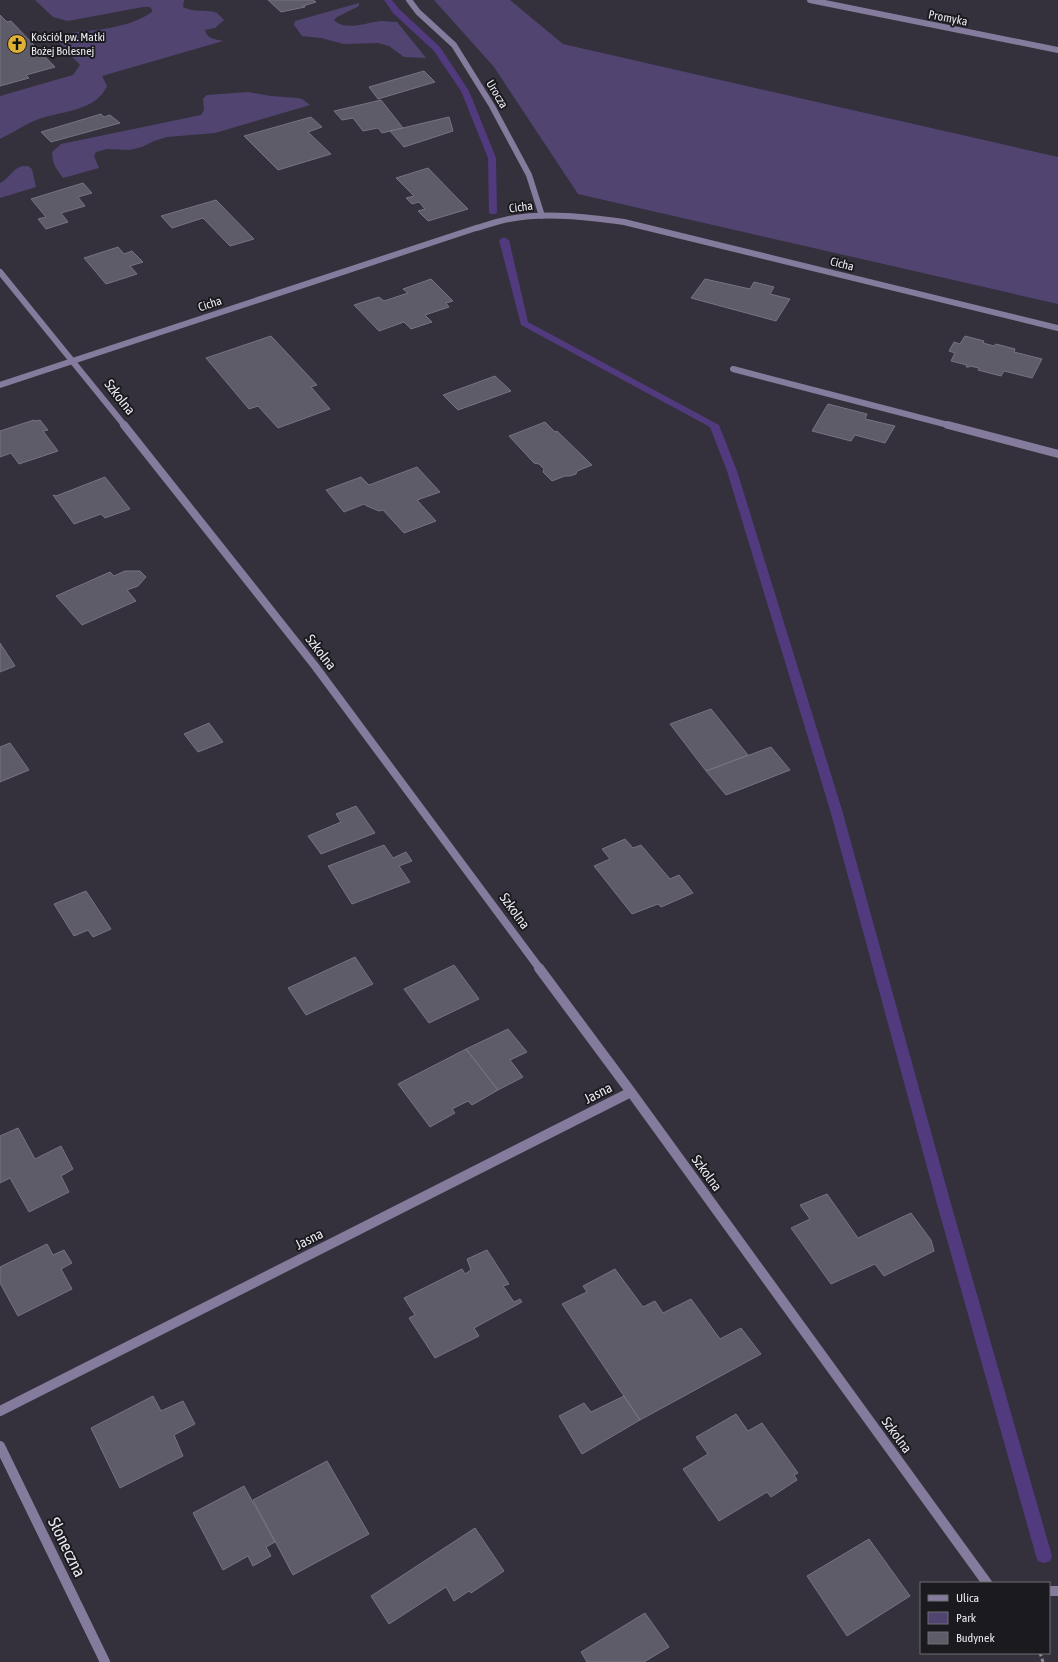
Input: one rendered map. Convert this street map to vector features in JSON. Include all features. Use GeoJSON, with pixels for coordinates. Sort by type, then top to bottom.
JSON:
{"type":"FeatureCollection","features":[{"type":"Feature","properties":{"kind":"street","name":"Urocza"},"geometry":{"type":"LineString","coordinates":[[409,0],[418,12],[454,46],[492,106],[529,175],[542,216]]}},
{"type":"Feature","properties":{"kind":"street","name":"Promyka"},"geometry":{"type":"LineString","coordinates":[[810,0],[1058,50]]}},
{"type":"Feature","properties":{"kind":"street","name":"Cicha"},"geometry":{"type":"LineString","coordinates":[[0,385],[476,228],[509,219],[542,216],[584,217],[624,222],[1058,328]]}},
{"type":"Feature","properties":{"kind":"street","name":"Szkolna"},"geometry":{"type":"LineString","coordinates":[[0,272],[73,361],[315,666],[631,1092],[986,1582]]}},
{"type":"Feature","properties":{"kind":"street"},"geometry":{"type":"LineString","coordinates":[[733,369],[1058,454]]}},
{"type":"Feature","properties":{"kind":"street","name":"Jasna"},"geometry":{"type":"LineString","coordinates":[[0,1411],[631,1092]]}},
{"type":"Feature","properties":{"kind":"street","name":"Słoneczna"},"geometry":{"type":"LineString","coordinates":[[0,1446],[105,1662]]}},
{"type":"Feature","properties":{"kind":"green space"},"geometry":{"type":"Polygon","coordinates":[[[35,0],[184,0],[183,7],[187,9],[214,12],[224,20],[215,28],[205,30],[209,37],[223,41],[102,76],[107,86],[102,95],[86,106],[36,120],[0,139],[0,96],[73,75],[80,65],[53,36],[117,27],[152,12],[150,7],[143,7],[68,21],[53,17],[35,0]]]}},
{"type":"Feature","properties":{"kind":"green space"},"geometry":{"type":"Polygon","coordinates":[[[434,0],[510,0],[563,44],[1058,157],[1058,304],[578,194],[494,67],[434,0]]]}},
{"type":"Feature","properties":{"kind":"green space"},"geometry":{"type":"Polygon","coordinates":[[[359,3],[359,6],[334,20],[339,24],[350,26],[381,21],[397,22],[426,58],[404,57],[389,46],[378,43],[344,44],[321,38],[302,36],[294,25],[295,21],[359,3]]]}},
{"type":"Feature","properties":{"kind":"green space"},"geometry":{"type":"Polygon","coordinates":[[[248,92],[302,99],[310,105],[215,133],[167,137],[142,147],[129,150],[107,149],[96,152],[94,156],[99,168],[63,178],[54,164],[52,152],[61,144],[201,115],[204,110],[203,99],[207,95],[248,92]]]}},
{"type":"Feature","properties":{"kind":"green space"},"geometry":{"type":"Polygon","coordinates":[[[22,166],[28,166],[32,169],[36,187],[0,198],[0,183],[16,169],[22,166]]]}},
{"type":"Feature","properties":{"kind":"building"},"geometry":{"type":"Polygon","coordinates":[[[268,0],[313,0],[316,2],[303,6],[305,7],[281,12],[268,0]]]}},
{"type":"Feature","properties":{"kind":"building","name":"Kościół pw. Matki Bożej Bolesnej"},"geometry":{"type":"Polygon","coordinates":[[[0,15],[7,22],[11,21],[55,67],[26,75],[29,78],[0,86],[0,15]]]}},
{"type":"Feature","properties":{"kind":"building"},"geometry":{"type":"Polygon","coordinates":[[[424,71],[435,82],[378,99],[369,87],[424,71]]]}},
{"type":"Feature","properties":{"kind":"building"},"geometry":{"type":"Polygon","coordinates":[[[381,100],[403,128],[382,133],[378,128],[363,131],[353,118],[342,120],[334,111],[381,100]]]}},
{"type":"Feature","properties":{"kind":"building"},"geometry":{"type":"Polygon","coordinates":[[[101,114],[104,117],[110,115],[120,123],[51,142],[41,132],[101,114]]]}},
{"type":"Feature","properties":{"kind":"building"},"geometry":{"type":"Polygon","coordinates":[[[311,117],[322,127],[308,132],[331,154],[278,170],[244,136],[311,117]]]}},
{"type":"Feature","properties":{"kind":"building"},"geometry":{"type":"Polygon","coordinates":[[[449,117],[453,131],[404,147],[390,131],[449,117]]]}},
{"type":"Feature","properties":{"kind":"building"},"geometry":{"type":"Polygon","coordinates":[[[428,168],[468,209],[428,221],[418,211],[425,209],[419,202],[412,204],[406,198],[414,196],[396,178],[428,168]]]}},
{"type":"Feature","properties":{"kind":"building"},"geometry":{"type":"Polygon","coordinates":[[[83,183],[92,193],[78,197],[85,206],[61,213],[68,222],[46,229],[38,219],[46,217],[31,199],[83,183]]]}},
{"type":"Feature","properties":{"kind":"building"},"geometry":{"type":"Polygon","coordinates":[[[216,200],[254,239],[230,246],[203,218],[172,228],[161,216],[216,200]]]}},
{"type":"Feature","properties":{"kind":"building"},"geometry":{"type":"Polygon","coordinates":[[[118,247],[124,254],[132,251],[143,262],[130,266],[137,274],[106,284],[84,258],[118,247]]]}},
{"type":"Feature","properties":{"kind":"building"},"geometry":{"type":"Polygon","coordinates":[[[431,279],[453,301],[446,303],[449,307],[425,315],[432,322],[411,329],[404,322],[379,331],[354,305],[379,297],[384,301],[408,293],[403,289],[431,279]]]}},
{"type":"Feature","properties":{"kind":"building"},"geometry":{"type":"Polygon","coordinates":[[[705,279],[750,289],[754,282],[774,287],[770,294],[790,299],[776,321],[691,298],[705,279]]]}},
{"type":"Feature","properties":{"kind":"building"},"geometry":{"type":"Polygon","coordinates":[[[271,336],[317,385],[311,387],[330,409],[278,428],[258,406],[249,409],[206,358],[271,336]]]}},
{"type":"Feature","properties":{"kind":"building"},"geometry":{"type":"Polygon","coordinates":[[[965,336],[984,341],[983,343],[994,346],[996,344],[1015,349],[1014,352],[1042,359],[1032,378],[1004,371],[1001,376],[978,370],[979,368],[970,366],[966,367],[967,365],[951,361],[955,353],[949,351],[954,342],[960,344],[965,336]]]}},
{"type":"Feature","properties":{"kind":"building"},"geometry":{"type":"Polygon","coordinates":[[[495,376],[511,391],[458,410],[443,395],[495,376]]]}},
{"type":"Feature","properties":{"kind":"building"},"geometry":{"type":"Polygon","coordinates":[[[828,404],[867,414],[865,419],[895,426],[885,443],[855,435],[851,441],[812,431],[828,404]]]}},
{"type":"Feature","properties":{"kind":"building"},"geometry":{"type":"Polygon","coordinates":[[[34,420],[40,420],[48,430],[43,431],[58,451],[19,464],[11,453],[0,457],[0,431],[34,420]]]}},
{"type":"Feature","properties":{"kind":"building"},"geometry":{"type":"Polygon","coordinates":[[[545,422],[555,432],[557,431],[592,465],[577,471],[576,474],[552,481],[543,472],[544,469],[539,464],[534,463],[509,436],[545,422]]]}},
{"type":"Feature","properties":{"kind":"building"},"geometry":{"type":"Polygon","coordinates":[[[417,467],[440,492],[417,500],[436,521],[404,533],[383,510],[379,511],[364,504],[344,512],[326,490],[361,477],[369,485],[417,467]]]}},
{"type":"Feature","properties":{"kind":"building"},"geometry":{"type":"Polygon","coordinates":[[[105,477],[130,509],[105,518],[101,514],[74,524],[53,495],[56,496],[105,477]]]}},
{"type":"Feature","properties":{"kind":"building"},"geometry":{"type":"Polygon","coordinates":[[[125,571],[140,571],[146,577],[138,586],[127,590],[136,601],[82,625],[56,596],[110,572],[114,576],[125,571]]]}},
{"type":"Feature","properties":{"kind":"building"},"geometry":{"type":"Polygon","coordinates":[[[0,643],[15,666],[0,672],[0,643]]]}},
{"type":"Feature","properties":{"kind":"building"},"geometry":{"type":"Polygon","coordinates":[[[711,709],[748,755],[706,771],[670,724],[711,709]]]}},
{"type":"Feature","properties":{"kind":"building"},"geometry":{"type":"Polygon","coordinates":[[[209,723],[223,742],[198,752],[184,734],[209,723]]]}},
{"type":"Feature","properties":{"kind":"building"},"geometry":{"type":"Polygon","coordinates":[[[10,743],[29,770],[0,782],[0,747],[10,743]]]}},
{"type":"Feature","properties":{"kind":"building"},"geometry":{"type":"Polygon","coordinates":[[[771,747],[790,770],[726,795],[706,771],[771,747]]]}},
{"type":"Feature","properties":{"kind":"building"},"geometry":{"type":"Polygon","coordinates":[[[356,806],[375,833],[321,854],[308,836],[341,822],[336,814],[356,806]]]}},
{"type":"Feature","properties":{"kind":"building"},"geometry":{"type":"Polygon","coordinates":[[[625,839],[633,848],[641,845],[670,879],[679,875],[693,893],[661,907],[658,904],[632,914],[594,866],[610,859],[602,849],[625,839]]]}},
{"type":"Feature","properties":{"kind":"building"},"geometry":{"type":"Polygon","coordinates":[[[384,845],[393,858],[406,852],[412,861],[399,866],[410,882],[352,904],[328,866],[384,845]]]}},
{"type":"Feature","properties":{"kind":"building"},"geometry":{"type":"Polygon","coordinates":[[[86,891],[111,929],[93,937],[88,930],[74,936],[54,904],[86,891]]]}},
{"type":"Feature","properties":{"kind":"building"},"geometry":{"type":"Polygon","coordinates":[[[355,957],[373,984],[306,1015],[288,988],[355,957]]]}},
{"type":"Feature","properties":{"kind":"building"},"geometry":{"type":"Polygon","coordinates":[[[454,965],[479,999],[429,1023],[404,989],[454,965]]]}},
{"type":"Feature","properties":{"kind":"building"},"geometry":{"type":"Polygon","coordinates":[[[508,1029],[527,1052],[510,1060],[523,1077],[498,1090],[466,1049],[508,1029]]]}},
{"type":"Feature","properties":{"kind":"building"},"geometry":{"type":"Polygon","coordinates":[[[466,1049],[498,1090],[472,1105],[468,1101],[452,1109],[455,1113],[430,1127],[398,1084],[466,1049]]]}},
{"type":"Feature","properties":{"kind":"building"},"geometry":{"type":"Polygon","coordinates":[[[18,1128],[35,1159],[61,1146],[73,1169],[61,1176],[69,1192],[29,1212],[10,1178],[0,1183],[0,1136],[18,1128]]]}},
{"type":"Feature","properties":{"kind":"building"},"geometry":{"type":"Polygon","coordinates":[[[827,1194],[858,1238],[911,1213],[931,1240],[934,1251],[884,1276],[875,1264],[831,1284],[791,1228],[810,1219],[800,1205],[827,1194]]]}},
{"type":"Feature","properties":{"kind":"building"},"geometry":{"type":"Polygon","coordinates":[[[47,1244],[53,1255],[64,1250],[72,1263],[61,1269],[72,1289],[18,1316],[0,1283],[0,1267],[47,1244]]]}},
{"type":"Feature","properties":{"kind":"building"},"geometry":{"type":"Polygon","coordinates":[[[487,1250],[509,1284],[503,1286],[514,1302],[520,1299],[522,1302],[474,1328],[479,1336],[435,1358],[409,1318],[415,1315],[404,1298],[462,1269],[465,1274],[471,1270],[467,1259],[487,1250]]]}},
{"type":"Feature","properties":{"kind":"building"},"geometry":{"type":"Polygon","coordinates":[[[615,1269],[643,1307],[655,1301],[663,1313],[691,1299],[720,1339],[741,1328],[761,1354],[640,1420],[562,1304],[587,1292],[583,1286],[615,1269]]]}},
{"type":"Feature","properties":{"kind":"building"},"geometry":{"type":"Polygon","coordinates":[[[153,1396],[161,1411],[183,1401],[195,1424],[174,1435],[183,1456],[120,1488],[91,1428],[153,1396]]]}},
{"type":"Feature","properties":{"kind":"building"},"geometry":{"type":"Polygon","coordinates":[[[624,1396],[640,1420],[582,1454],[559,1416],[584,1403],[591,1412],[624,1396]]]}},
{"type":"Feature","properties":{"kind":"building"},"geometry":{"type":"Polygon","coordinates":[[[736,1414],[748,1431],[762,1423],[798,1473],[794,1475],[797,1480],[771,1497],[767,1492],[719,1521],[683,1469],[708,1454],[696,1437],[736,1414]]]}},
{"type":"Feature","properties":{"kind":"building"},"geometry":{"type":"Polygon","coordinates":[[[327,1461],[369,1534],[293,1575],[253,1500],[327,1461]]]}},
{"type":"Feature","properties":{"kind":"building"},"geometry":{"type":"Polygon","coordinates":[[[244,1486],[275,1542],[266,1547],[271,1556],[253,1566],[248,1556],[223,1570],[193,1513],[244,1486]]]}},
{"type":"Feature","properties":{"kind":"building"},"geometry":{"type":"Polygon","coordinates":[[[475,1528],[504,1571],[471,1593],[469,1591],[454,1601],[446,1587],[389,1624],[371,1596],[475,1528]]]}},
{"type":"Feature","properties":{"kind":"building"},"geometry":{"type":"Polygon","coordinates":[[[869,1539],[910,1596],[847,1636],[807,1576],[869,1539]]]}},
{"type":"Feature","properties":{"kind":"building"},"geometry":{"type":"Polygon","coordinates":[[[645,1613],[669,1647],[644,1662],[587,1662],[581,1652],[645,1613]]]}},
{"type":"Feature","properties":{"kind":"waterway"},"geometry":{"type":"LineString","coordinates":[[388,0],[396,11],[437,49],[465,91],[492,158],[493,212]]}},
{"type":"Feature","properties":{"kind":"waterway"},"geometry":{"type":"LineString","coordinates":[[504,240],[524,323],[714,425],[732,471],[836,810],[944,1204],[1044,1556]]}},
{"type":"Feature","properties":{"kind":"place","name":"Kościół pw. Matki Bożej Bolesnej"},"geometry":{"type":"Point","coordinates":[17,44]}}]}
